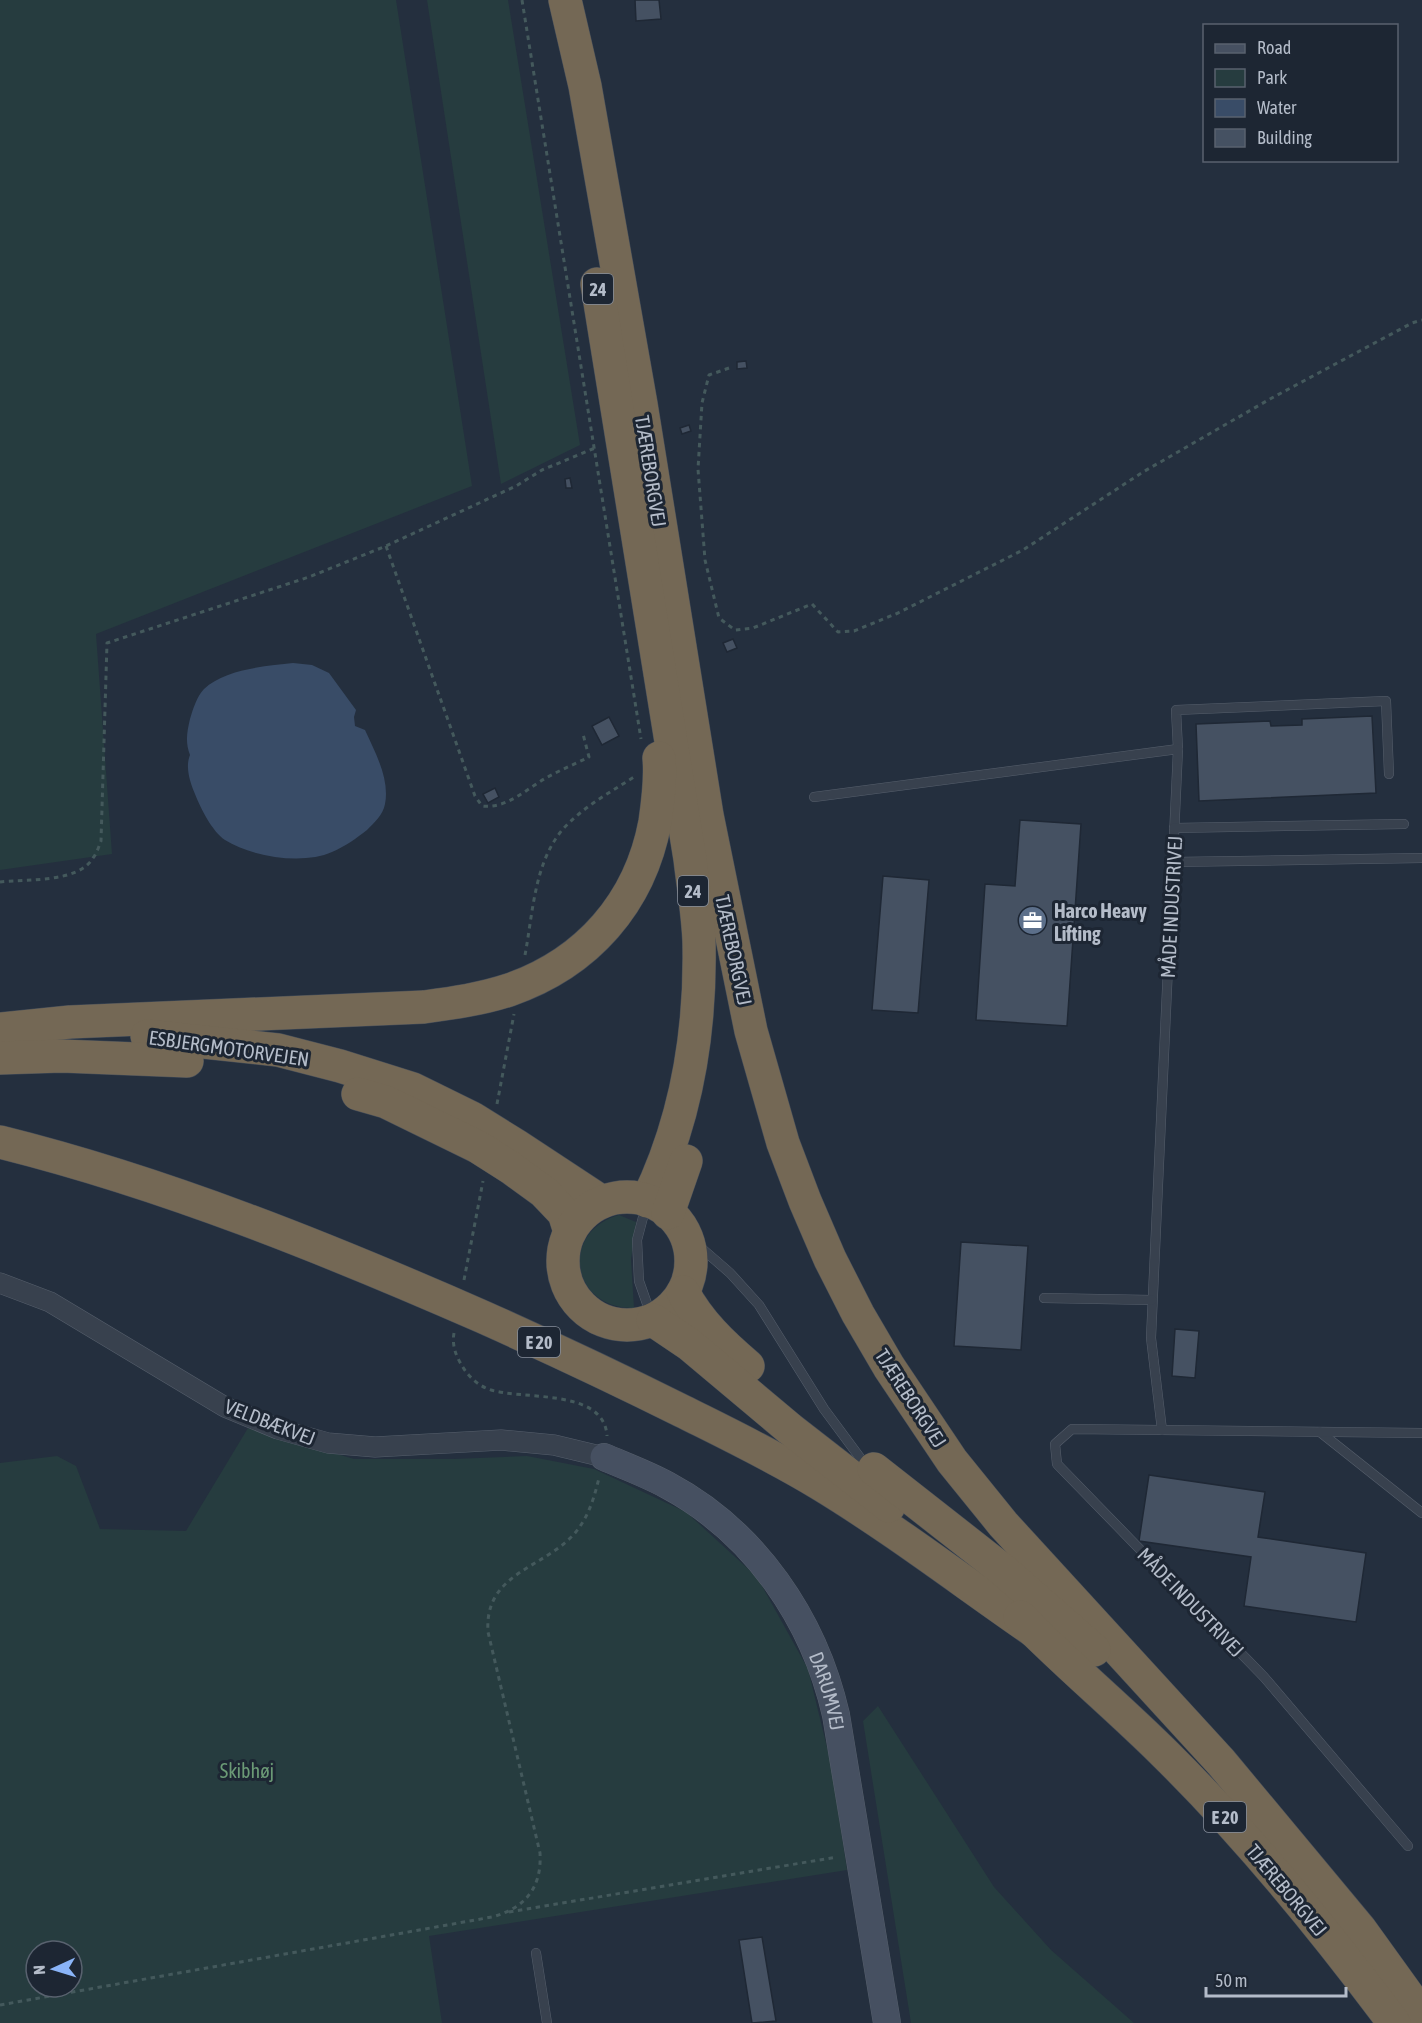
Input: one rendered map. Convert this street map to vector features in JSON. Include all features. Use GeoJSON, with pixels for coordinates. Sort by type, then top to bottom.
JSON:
{"type":"FeatureCollection","features":[{"type":"Feature","properties":{"kind":"highway","name":"TJÆREBORGVEJ"},"geometry":{"type":"LineString","coordinates":[[562,0],[565,91],[645,577]]}},
{"type":"Feature","properties":{"kind":"highway","name":"TJÆREBORGVEJ"},"geometry":{"type":"LineString","coordinates":[[562,0],[588,98],[641,404],[707,815],[751,1031],[783,1143],[805,1201],[830,1259],[858,1314],[889,1367],[960,1470],[1003,1524],[1221,1762],[1360,1929],[1422,2015]]}},
{"type":"Feature","properties":{"kind":"highway"},"geometry":{"type":"LineString","coordinates":[[0,1029],[70,1022],[448,1004],[510,990],[537,978],[577,955],[602,931],[627,900],[640,874],[655,820],[660,770],[648,650],[645,577]]}},
{"type":"Feature","properties":{"kind":"highway","name":"24"},"geometry":{"type":"LineString","coordinates":[[645,577],[690,859],[699,939],[698,999],[693,1057],[683,1105],[664,1165],[666,1215]]}},
{"type":"Feature","properties":{"kind":"highway","name":"24"},"geometry":{"type":"LineString","coordinates":[[666,1215],[695,1136],[710,1076],[716,1016],[717,941],[707,815]]}},
{"type":"Feature","properties":{"kind":"highway","name":"ESBJERGMOTORVEJEN"},"geometry":{"type":"LineString","coordinates":[[0,1036],[145,1036],[278,1050],[340,1065],[413,1089],[472,1118],[602,1202]]}},
{"type":"Feature","properties":{"kind":"highway","name":"ESBJERGMOTORVEJEN"},"geometry":{"type":"LineString","coordinates":[[0,1058],[62,1056],[176,1059],[279,1072],[386,1102],[478,1147],[511,1168],[544,1192],[564,1213],[570,1232]]}},
{"type":"Feature","properties":{"kind":"highway","name":"E 20"},"geometry":{"type":"LineString","coordinates":[[0,1142],[103,1171],[312,1245],[476,1314],[612,1376],[819,1483],[888,1528],[1034,1631]]}},
{"type":"Feature","properties":{"kind":"highway"},"geometry":{"type":"LineString","coordinates":[[632,1197],[666,1215],[689,1247],[691,1262],[689,1277],[683,1292],[675,1303],[653,1320],[636,1325],[602,1320],[587,1311],[575,1299],[566,1283],[563,1266],[564,1248],[578,1220],[602,1202],[632,1197]]}},
{"type":"Feature","properties":{"kind":"highway","name":"TJÆREBORGVEJ"},"geometry":{"type":"LineString","coordinates":[[683,1292],[693,1311],[705,1326],[737,1356],[861,1459],[1004,1571],[1221,1762]]}},
{"type":"Feature","properties":{"kind":"highway","name":"TJÆREBORGVEJ"},"geometry":{"type":"LineString","coordinates":[[653,1320],[690,1345],[790,1429],[991,1586],[1034,1631],[1167,1756],[1225,1816],[1308,1912],[1394,2023]]}},
{"type":"Feature","properties":{"kind":"street","name":"VELDBÆKVEJ"},"geometry":{"type":"LineString","coordinates":[[0,1283],[50,1302],[225,1407],[278,1429],[328,1443],[351,1445],[375,1447],[501,1440],[554,1445],[604,1457]]}},
{"type":"Feature","properties":{"kind":"street","name":"DARUMVEJ"},"geometry":{"type":"LineString","coordinates":[[604,1457],[667,1485],[716,1518],[756,1557],[795,1609],[813,1643],[832,1698],[887,2023]]}},
{"type":"Feature","properties":{"kind":"lane","name":"MÅDE INDUSTRIVEJ"},"geometry":{"type":"LineString","coordinates":[[1162,1430],[1151,1338],[1178,749],[1176,710],[1386,701],[1389,774]]}},
{"type":"Feature","properties":{"kind":"lane"},"geometry":{"type":"LineString","coordinates":[[814,797],[1178,749]]}},
{"type":"Feature","properties":{"kind":"lane"},"geometry":{"type":"LineString","coordinates":[[1174,828],[1404,824]]}},
{"type":"Feature","properties":{"kind":"lane"},"geometry":{"type":"LineString","coordinates":[[1173,862],[1422,858]]}},
{"type":"Feature","properties":{"kind":"lane"},"geometry":{"type":"LineString","coordinates":[[653,1320],[639,1281],[637,1240],[666,1215],[730,1273],[759,1305],[825,1408],[861,1459]]}},
{"type":"Feature","properties":{"kind":"lane"},"geometry":{"type":"LineString","coordinates":[[1044,1298],[1152,1300]]}},
{"type":"Feature","properties":{"kind":"lane","name":"MÅDE INDUSTRIVEJ"},"geometry":{"type":"LineString","coordinates":[[1408,1845],[1264,1677],[1057,1464],[1054,1444],[1072,1429],[1422,1432]]}},
{"type":"Feature","properties":{"kind":"lane"},"geometry":{"type":"LineString","coordinates":[[1320,1432],[1422,1513]]}},
{"type":"Feature","properties":{"kind":"lane"},"geometry":{"type":"LineString","coordinates":[[536,1953],[547,2023]]}},
{"type":"Feature","properties":{"kind":"path"},"geometry":{"type":"LineString","coordinates":[[522,0],[641,748]]}},
{"type":"Feature","properties":{"kind":"path"},"geometry":{"type":"LineString","coordinates":[[729,368],[709,375],[702,403],[698,469],[705,560],[719,618],[735,630],[753,628],[812,604],[838,632],[854,631],[898,613],[1023,550],[1143,472],[1270,399],[1412,323],[1422,320]]}},
{"type":"Feature","properties":{"kind":"path"},"geometry":{"type":"LineString","coordinates":[[0,882],[70,876],[82,870],[93,860],[102,841],[107,643],[309,577],[386,546],[516,486],[542,470],[595,448]]}},
{"type":"Feature","properties":{"kind":"path"},"geometry":{"type":"LineString","coordinates":[[386,546],[475,796],[482,806],[491,807],[509,801],[545,778],[589,757],[583,734]]}},
{"type":"Feature","properties":{"kind":"path"},"geometry":{"type":"LineString","coordinates":[[524,963],[540,875],[550,848],[564,828],[575,818],[594,802],[633,778],[638,771]]}},
{"type":"Feature","properties":{"kind":"path"},"geometry":{"type":"LineString","coordinates":[[496,1109],[515,1008]]}},
{"type":"Feature","properties":{"kind":"path"},"geometry":{"type":"LineString","coordinates":[[463,1288],[484,1174]]}},
{"type":"Feature","properties":{"kind":"path"},"geometry":{"type":"LineString","coordinates":[[455,1328],[453,1339],[457,1356],[470,1377],[478,1384],[499,1391],[566,1400],[595,1410],[607,1427],[604,1457],[591,1507],[574,1534],[503,1585],[488,1615],[488,1632],[540,1853],[538,1878],[528,1897],[507,1912]]}},
{"type":"Feature","properties":{"kind":"path"},"geometry":{"type":"LineString","coordinates":[[0,2006],[507,1912],[859,1853]]}},
{"type":"Feature","properties":{"kind":"green space"},"geometry":{"type":"Polygon","coordinates":[[[0,0],[396,0],[472,486],[96,634],[112,854],[0,870],[0,0]]]}},
{"type":"Feature","properties":{"kind":"green space"},"geometry":{"type":"Polygon","coordinates":[[[427,0],[508,0],[580,445],[501,484],[427,0]]]}},
{"type":"Feature","properties":{"kind":"green space"},"geometry":{"type":"Polygon","coordinates":[[[619,1215],[636,1222],[631,1260],[634,1308],[613,1305],[597,1296],[586,1283],[580,1268],[581,1252],[587,1237],[600,1224],[619,1215]]]}},
{"type":"Feature","properties":{"kind":"green space","name":"Skibhøj"},"geometry":{"type":"Polygon","coordinates":[[[248,1428],[354,1459],[527,1456],[594,1469],[686,1512],[757,1577],[808,1669],[831,1764],[847,1870],[429,1936],[442,2023],[0,2023],[0,1463],[57,1456],[76,1466],[100,1529],[186,1531],[248,1428]]]}},
{"type":"Feature","properties":{"kind":"green space"},"geometry":{"type":"Polygon","coordinates":[[[878,1706],[994,1887],[1051,1950],[1134,2023],[911,2023],[863,1721],[878,1706]]]}},
{"type":"Feature","properties":{"kind":"water"},"geometry":{"type":"Polygon","coordinates":[[[293,663],[312,665],[329,673],[356,710],[355,726],[365,730],[377,756],[384,775],[386,795],[382,812],[367,830],[337,850],[307,858],[263,855],[225,840],[211,825],[204,813],[193,789],[188,769],[190,755],[187,741],[188,728],[195,703],[204,689],[213,682],[234,673],[293,663]]]}},
{"type":"Feature","properties":{"kind":"building"},"geometry":{"type":"Polygon","coordinates":[[[635,0],[659,0],[661,19],[636,21],[635,0]]]}},
{"type":"Feature","properties":{"kind":"building"},"geometry":{"type":"Polygon","coordinates":[[[746,361],[747,368],[737,369],[737,362],[746,361]]]}},
{"type":"Feature","properties":{"kind":"building"},"geometry":{"type":"Polygon","coordinates":[[[689,425],[691,431],[682,434],[680,428],[689,425]]]}},
{"type":"Feature","properties":{"kind":"building"},"geometry":{"type":"Polygon","coordinates":[[[570,478],[572,488],[566,488],[565,479],[570,478]]]}},
{"type":"Feature","properties":{"kind":"building"},"geometry":{"type":"Polygon","coordinates":[[[733,639],[737,648],[727,652],[723,643],[733,639]]]}},
{"type":"Feature","properties":{"kind":"building"},"geometry":{"type":"Polygon","coordinates":[[[1372,716],[1376,793],[1199,801],[1196,724],[1270,721],[1271,726],[1302,725],[1302,719],[1372,716]]]}},
{"type":"Feature","properties":{"kind":"building"},"geometry":{"type":"Polygon","coordinates":[[[609,717],[619,736],[602,745],[592,726],[609,717]]]}},
{"type":"Feature","properties":{"kind":"building"},"geometry":{"type":"Polygon","coordinates":[[[495,788],[499,797],[488,803],[483,794],[495,788]]]}},
{"type":"Feature","properties":{"kind":"building"},"geometry":{"type":"Polygon","coordinates":[[[1020,820],[1081,824],[1067,1026],[976,1020],[985,884],[1015,886],[1020,820]]]}},
{"type":"Feature","properties":{"kind":"building"},"geometry":{"type":"Polygon","coordinates":[[[883,876],[929,880],[918,1013],[872,1010],[883,876]]]}},
{"type":"Feature","properties":{"kind":"building"},"geometry":{"type":"Polygon","coordinates":[[[961,1242],[1028,1246],[1021,1350],[954,1346],[961,1242]]]}},
{"type":"Feature","properties":{"kind":"building"},"geometry":{"type":"Polygon","coordinates":[[[1175,1329],[1199,1331],[1195,1378],[1172,1376],[1175,1329]]]}},
{"type":"Feature","properties":{"kind":"building"},"geometry":{"type":"Polygon","coordinates":[[[1149,1475],[1265,1492],[1258,1537],[1366,1553],[1356,1622],[1244,1606],[1251,1557],[1139,1541],[1149,1475]]]}},
{"type":"Feature","properties":{"kind":"building"},"geometry":{"type":"Polygon","coordinates":[[[762,1937],[776,2021],[752,2023],[739,1940],[762,1937]]]}},
{"type":"Feature","properties":{"kind":"place","name":"Harco Heavy Lifting"},"geometry":{"type":"Point","coordinates":[1033,921]}}]}
